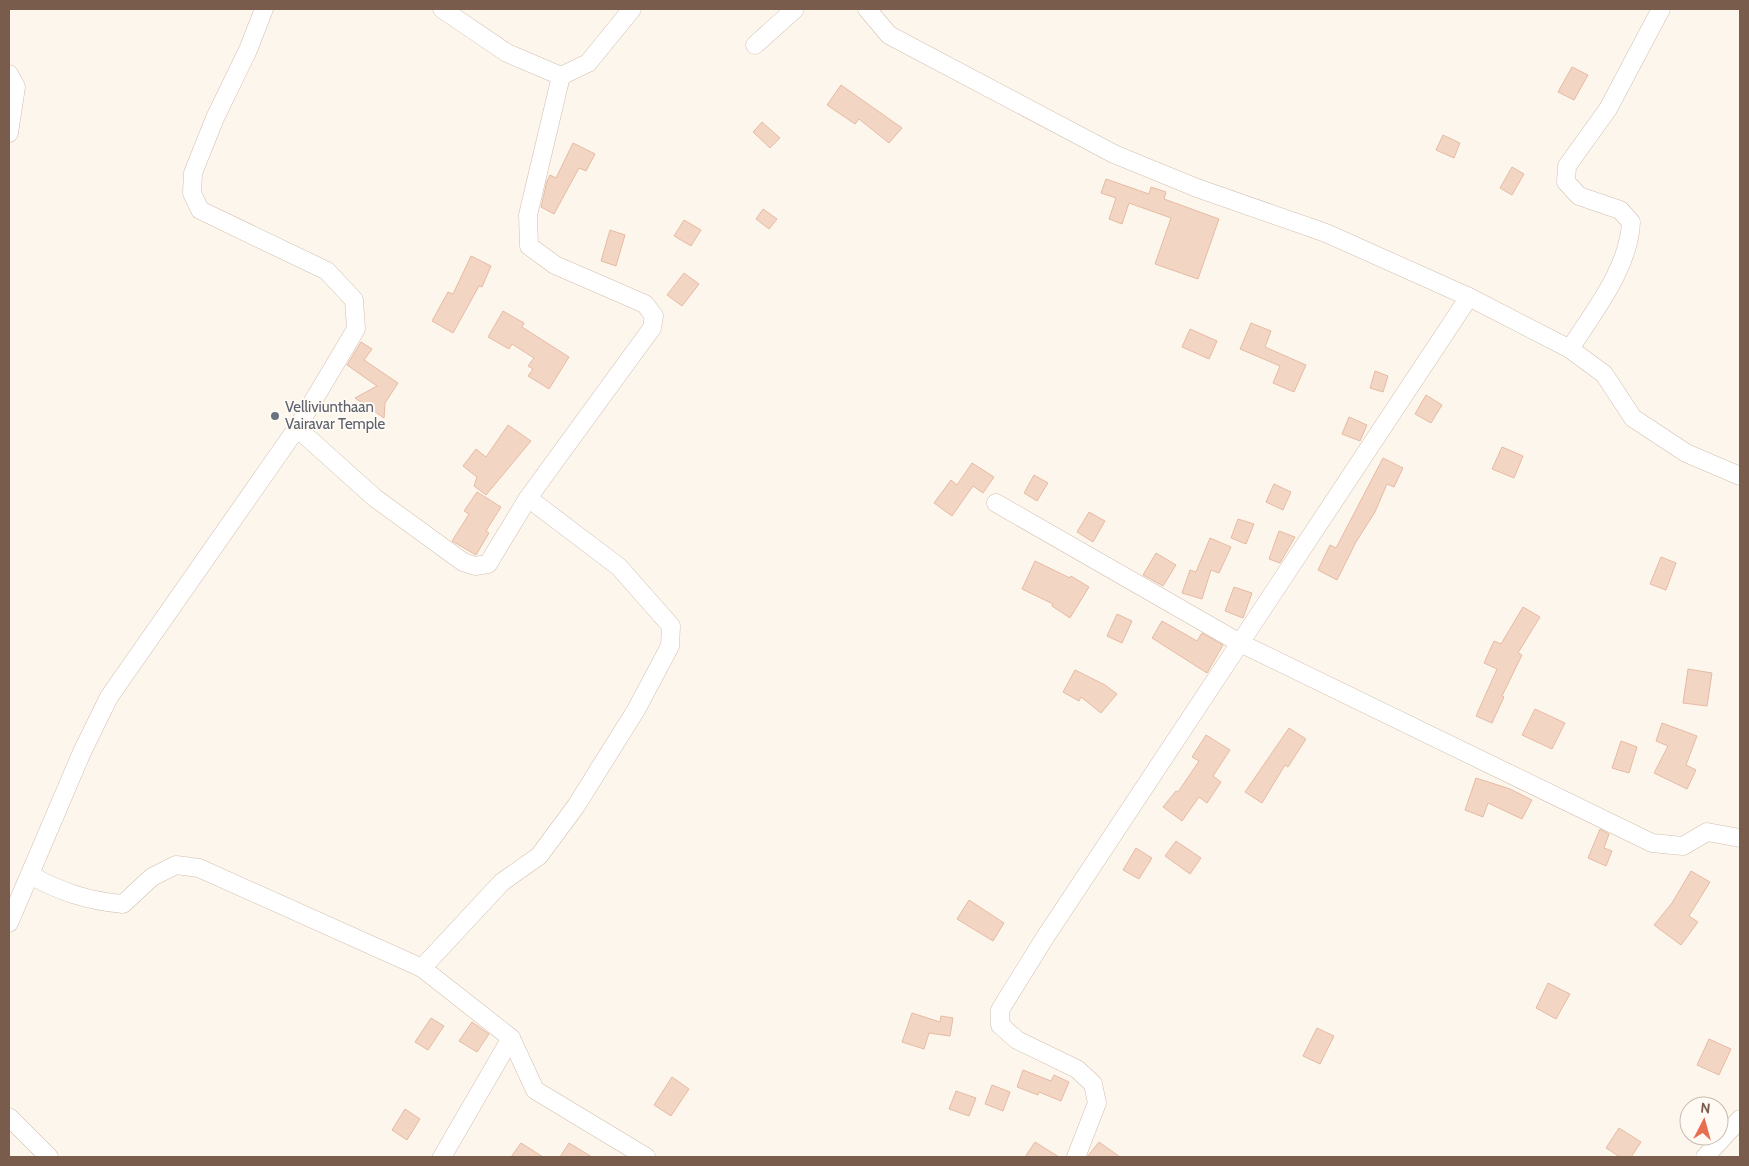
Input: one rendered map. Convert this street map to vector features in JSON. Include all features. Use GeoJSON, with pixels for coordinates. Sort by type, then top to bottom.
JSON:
{"type":"FeatureCollection","features":[{"type":"Feature","properties":{"kind":"street"},"geometry":{"type":"LineString","coordinates":[[9,922],[82,752],[109,697],[297,428],[356,329],[354,300],[327,271],[200,210],[192,193],[192,173],[215,118],[248,50],[264,9]]}},
{"type":"Feature","properties":{"kind":"street"},"geometry":{"type":"LineString","coordinates":[[442,9],[507,53],[561,76],[588,63],[632,9]]}},
{"type":"Feature","properties":{"kind":"street"},"geometry":{"type":"LineString","coordinates":[[755,45],[795,9]]}},
{"type":"Feature","properties":{"kind":"street"},"geometry":{"type":"LineString","coordinates":[[866,9],[889,35],[1114,154],[1198,188],[1326,233],[1468,297],[1570,349],[1604,374],[1633,418],[1686,453],[1740,476]]}},
{"type":"Feature","properties":{"kind":"street"},"geometry":{"type":"LineString","coordinates":[[1570,349],[1612,282],[1630,235],[1631,222],[1620,210],[1579,196],[1566,182],[1567,166],[1608,109],[1661,9]]}},
{"type":"Feature","properties":{"kind":"street"},"geometry":{"type":"LineString","coordinates":[[9,74],[16,87],[9,133]]}},
{"type":"Feature","properties":{"kind":"street"},"geometry":{"type":"LineString","coordinates":[[297,428],[374,498],[463,562],[475,566],[488,564],[528,498],[652,328],[654,316],[645,304],[555,265],[529,246],[528,215],[561,76]]}},
{"type":"Feature","properties":{"kind":"street"},"geometry":{"type":"LineString","coordinates":[[1076,1157],[1097,1102],[1093,1084],[1077,1069],[1017,1040],[1000,1025],[1000,1010],[1044,939],[1468,297]]}},
{"type":"Feature","properties":{"kind":"street"},"geometry":{"type":"LineString","coordinates":[[422,968],[502,882],[539,856],[581,798],[636,710],[670,646],[672,626],[619,566],[528,498]]}},
{"type":"Feature","properties":{"kind":"street"},"geometry":{"type":"LineString","coordinates":[[996,503],[1240,643],[1652,843],[1683,846],[1707,832],[1740,838]]}},
{"type":"Feature","properties":{"kind":"street"},"geometry":{"type":"LineString","coordinates":[[30,875],[50,886],[93,901],[123,904],[152,877],[176,865],[199,868],[422,968],[512,1038],[535,1090],[646,1157]]}},
{"type":"Feature","properties":{"kind":"street"},"geometry":{"type":"LineString","coordinates":[[442,1157],[512,1038]]}},
{"type":"Feature","properties":{"kind":"street"},"geometry":{"type":"LineString","coordinates":[[9,1117],[49,1157]]}},
{"type":"Feature","properties":{"kind":"street"},"geometry":{"type":"LineString","coordinates":[[1705,1157],[1740,1119]]}},
{"type":"Feature","properties":{"kind":"building"},"geometry":{"type":"Polygon","coordinates":[[[1572,67],[1588,75],[1574,100],[1558,92],[1572,67]]]}},
{"type":"Feature","properties":{"kind":"building"},"geometry":{"type":"Polygon","coordinates":[[[841,85],[902,128],[889,143],[859,119],[855,124],[827,105],[841,85]]]}},
{"type":"Feature","properties":{"kind":"building"},"geometry":{"type":"Polygon","coordinates":[[[762,122],[780,138],[770,148],[753,132],[762,122]]]}},
{"type":"Feature","properties":{"kind":"building"},"geometry":{"type":"Polygon","coordinates":[[[1443,135],[1460,143],[1454,158],[1436,150],[1443,135]]]}},
{"type":"Feature","properties":{"kind":"building"},"geometry":{"type":"Polygon","coordinates":[[[573,143],[595,154],[586,171],[579,168],[554,214],[541,207],[547,181],[550,175],[556,178],[573,143]]]}},
{"type":"Feature","properties":{"kind":"building"},"geometry":{"type":"Polygon","coordinates":[[[1512,167],[1524,174],[1512,195],[1500,188],[1512,167]]]}},
{"type":"Feature","properties":{"kind":"building"},"geometry":{"type":"Polygon","coordinates":[[[1106,179],[1149,194],[1151,187],[1166,192],[1164,199],[1219,219],[1198,279],[1155,264],[1171,218],[1129,203],[1122,224],[1109,219],[1116,198],[1101,193],[1106,179]]]}},
{"type":"Feature","properties":{"kind":"building"},"geometry":{"type":"Polygon","coordinates":[[[763,209],[777,219],[769,229],[756,219],[763,209]]]}},
{"type":"Feature","properties":{"kind":"building"},"geometry":{"type":"Polygon","coordinates":[[[684,220],[701,230],[691,246],[674,236],[684,220]]]}},
{"type":"Feature","properties":{"kind":"building"},"geometry":{"type":"Polygon","coordinates":[[[610,230],[625,235],[616,266],[601,261],[610,230]]]}},
{"type":"Feature","properties":{"kind":"building"},"geometry":{"type":"Polygon","coordinates":[[[471,256],[491,266],[482,287],[479,286],[453,333],[432,321],[448,292],[453,294],[471,256]]]}},
{"type":"Feature","properties":{"kind":"building"},"geometry":{"type":"Polygon","coordinates":[[[684,273],[699,284],[682,306],[667,295],[684,273]]]}},
{"type":"Feature","properties":{"kind":"building"},"geometry":{"type":"Polygon","coordinates":[[[503,311],[524,323],[522,327],[569,357],[549,389],[528,376],[533,369],[528,366],[534,358],[512,344],[509,349],[488,337],[503,311]]]}},
{"type":"Feature","properties":{"kind":"building"},"geometry":{"type":"Polygon","coordinates":[[[1251,323],[1271,331],[1265,347],[1306,365],[1294,392],[1273,383],[1280,366],[1240,349],[1251,323]]]}},
{"type":"Feature","properties":{"kind":"building"},"geometry":{"type":"Polygon","coordinates":[[[1190,329],[1217,341],[1209,359],[1182,347],[1190,329]]]}},
{"type":"Feature","properties":{"kind":"building"},"geometry":{"type":"Polygon","coordinates":[[[361,342],[372,349],[364,360],[398,383],[385,403],[384,418],[355,398],[377,386],[347,365],[361,342]]]}},
{"type":"Feature","properties":{"kind":"building"},"geometry":{"type":"Polygon","coordinates":[[[1375,371],[1388,376],[1383,392],[1370,388],[1375,371]]]}},
{"type":"Feature","properties":{"kind":"building"},"geometry":{"type":"Polygon","coordinates":[[[1426,395],[1442,405],[1431,423],[1415,414],[1426,395]]]}},
{"type":"Feature","properties":{"kind":"building"},"geometry":{"type":"Polygon","coordinates":[[[1349,417],[1367,425],[1360,441],[1342,434],[1349,417]]]}},
{"type":"Feature","properties":{"kind":"building"},"geometry":{"type":"Polygon","coordinates":[[[508,425],[531,441],[486,495],[474,486],[477,477],[463,466],[476,449],[486,457],[508,425]]]}},
{"type":"Feature","properties":{"kind":"building"},"geometry":{"type":"Polygon","coordinates":[[[1502,447],[1523,456],[1514,478],[1492,469],[1502,447]]]}},
{"type":"Feature","properties":{"kind":"building"},"geometry":{"type":"Polygon","coordinates":[[[1383,458],[1403,468],[1394,487],[1387,484],[1375,512],[1356,542],[1337,580],[1318,570],[1330,545],[1336,548],[1383,458]]]}},
{"type":"Feature","properties":{"kind":"building"},"geometry":{"type":"Polygon","coordinates":[[[972,463],[994,477],[983,493],[973,486],[952,516],[934,503],[951,480],[957,485],[972,463]]]}},
{"type":"Feature","properties":{"kind":"building"},"geometry":{"type":"Polygon","coordinates":[[[1034,475],[1048,483],[1037,501],[1024,493],[1034,475]]]}},
{"type":"Feature","properties":{"kind":"building"},"geometry":{"type":"Polygon","coordinates":[[[1274,484],[1291,492],[1283,510],[1266,502],[1274,484]]]}},
{"type":"Feature","properties":{"kind":"building"},"geometry":{"type":"Polygon","coordinates":[[[477,492],[501,507],[486,531],[489,533],[476,555],[452,541],[469,514],[464,511],[477,492]]]}},
{"type":"Feature","properties":{"kind":"building"},"geometry":{"type":"Polygon","coordinates":[[[1089,512],[1105,521],[1093,542],[1077,532],[1089,512]]]}},
{"type":"Feature","properties":{"kind":"building"},"geometry":{"type":"Polygon","coordinates":[[[1238,519],[1254,524],[1246,544],[1231,538],[1238,519]]]}},
{"type":"Feature","properties":{"kind":"building"},"geometry":{"type":"Polygon","coordinates":[[[1279,531],[1295,537],[1280,563],[1269,559],[1279,531]]]}},
{"type":"Feature","properties":{"kind":"building"},"geometry":{"type":"Polygon","coordinates":[[[1210,538],[1231,547],[1219,573],[1211,570],[1202,599],[1182,593],[1190,570],[1196,572],[1210,538]]]}},
{"type":"Feature","properties":{"kind":"building"},"geometry":{"type":"Polygon","coordinates":[[[1156,553],[1176,565],[1163,586],[1143,575],[1156,553]]]}},
{"type":"Feature","properties":{"kind":"building"},"geometry":{"type":"Polygon","coordinates":[[[1661,557],[1676,563],[1666,590],[1650,584],[1661,557]]]}},
{"type":"Feature","properties":{"kind":"building"},"geometry":{"type":"Polygon","coordinates":[[[1035,561],[1070,578],[1071,576],[1089,587],[1070,618],[1052,606],[1053,604],[1022,589],[1035,561]]]}},
{"type":"Feature","properties":{"kind":"building"},"geometry":{"type":"Polygon","coordinates":[[[1234,587],[1252,593],[1243,618],[1225,611],[1234,587]]]}},
{"type":"Feature","properties":{"kind":"building"},"geometry":{"type":"Polygon","coordinates":[[[1523,607],[1540,617],[1518,653],[1522,655],[1502,696],[1504,697],[1492,723],[1476,716],[1497,669],[1484,663],[1494,641],[1501,644],[1523,607]]]}},
{"type":"Feature","properties":{"kind":"building"},"geometry":{"type":"Polygon","coordinates":[[[1117,614],[1132,621],[1122,643],[1107,636],[1117,614]]]}},
{"type":"Feature","properties":{"kind":"building"},"geometry":{"type":"Polygon","coordinates":[[[1162,621],[1197,641],[1202,633],[1223,645],[1207,673],[1152,638],[1162,621]]]}},
{"type":"Feature","properties":{"kind":"building"},"geometry":{"type":"Polygon","coordinates":[[[1688,669],[1712,673],[1707,706],[1683,703],[1688,669]]]}},
{"type":"Feature","properties":{"kind":"building"},"geometry":{"type":"Polygon","coordinates":[[[1075,670],[1105,685],[1117,694],[1101,713],[1081,697],[1079,701],[1063,692],[1075,670]]]}},
{"type":"Feature","properties":{"kind":"building"},"geometry":{"type":"Polygon","coordinates":[[[1535,709],[1565,723],[1552,749],[1522,735],[1535,709]]]}},
{"type":"Feature","properties":{"kind":"building"},"geometry":{"type":"Polygon","coordinates":[[[1662,723],[1697,736],[1686,765],[1696,770],[1687,789],[1654,773],[1668,746],[1656,741],[1662,723]]]}},
{"type":"Feature","properties":{"kind":"building"},"geometry":{"type":"Polygon","coordinates":[[[1289,728],[1306,739],[1288,767],[1285,765],[1262,803],[1245,792],[1289,728]]]}},
{"type":"Feature","properties":{"kind":"building"},"geometry":{"type":"Polygon","coordinates":[[[1206,735],[1230,750],[1213,776],[1221,782],[1207,803],[1199,797],[1182,821],[1163,807],[1176,791],[1178,792],[1199,761],[1192,757],[1206,735]]]}},
{"type":"Feature","properties":{"kind":"building"},"geometry":{"type":"Polygon","coordinates":[[[1621,741],[1637,747],[1629,773],[1612,768],[1621,741]]]}},
{"type":"Feature","properties":{"kind":"building"},"geometry":{"type":"Polygon","coordinates":[[[1476,778],[1510,789],[1532,800],[1522,819],[1488,803],[1483,817],[1465,810],[1476,778]]]}},
{"type":"Feature","properties":{"kind":"building"},"geometry":{"type":"Polygon","coordinates":[[[1600,829],[1609,834],[1604,848],[1612,851],[1606,866],[1588,858],[1600,829]]]}},
{"type":"Feature","properties":{"kind":"building"},"geometry":{"type":"Polygon","coordinates":[[[1176,841],[1201,858],[1190,874],[1165,856],[1176,841]]]}},
{"type":"Feature","properties":{"kind":"building"},"geometry":{"type":"Polygon","coordinates":[[[1136,848],[1152,858],[1139,879],[1123,870],[1136,848]]]}},
{"type":"Feature","properties":{"kind":"building"},"geometry":{"type":"Polygon","coordinates":[[[1691,871],[1710,882],[1689,916],[1698,922],[1681,945],[1654,925],[1672,903],[1691,871]]]}},
{"type":"Feature","properties":{"kind":"building"},"geometry":{"type":"Polygon","coordinates":[[[969,900],[1004,923],[993,941],[957,919],[969,900]]]}},
{"type":"Feature","properties":{"kind":"building"},"geometry":{"type":"Polygon","coordinates":[[[1548,983],[1570,994],[1556,1019],[1536,1008],[1548,983]]]}},
{"type":"Feature","properties":{"kind":"building"},"geometry":{"type":"Polygon","coordinates":[[[912,1013],[940,1022],[941,1016],[953,1018],[950,1036],[929,1033],[924,1049],[902,1042],[912,1013]]]}},
{"type":"Feature","properties":{"kind":"building"},"geometry":{"type":"Polygon","coordinates":[[[431,1018],[444,1026],[428,1050],[415,1042],[431,1018]]]}},
{"type":"Feature","properties":{"kind":"building"},"geometry":{"type":"Polygon","coordinates":[[[472,1022],[489,1034],[477,1052],[459,1041],[472,1022]]]}},
{"type":"Feature","properties":{"kind":"building"},"geometry":{"type":"Polygon","coordinates":[[[1317,1028],[1334,1036],[1320,1064],[1303,1056],[1317,1028]]]}},
{"type":"Feature","properties":{"kind":"building"},"geometry":{"type":"Polygon","coordinates":[[[1709,1039],[1731,1049],[1719,1075],[1697,1065],[1709,1039]]]}},
{"type":"Feature","properties":{"kind":"building"},"geometry":{"type":"Polygon","coordinates":[[[1023,1070],[1051,1081],[1054,1075],[1069,1082],[1061,1101],[1039,1092],[1038,1095],[1017,1087],[1023,1070]]]}},
{"type":"Feature","properties":{"kind":"building"},"geometry":{"type":"Polygon","coordinates":[[[672,1077],[689,1089],[671,1116],[654,1105],[672,1077]]]}},
{"type":"Feature","properties":{"kind":"building"},"geometry":{"type":"Polygon","coordinates":[[[992,1085],[1010,1092],[1003,1111],[985,1104],[992,1085]]]}},
{"type":"Feature","properties":{"kind":"building"},"geometry":{"type":"Polygon","coordinates":[[[956,1091],[976,1098],[969,1116],[949,1109],[956,1091]]]}},
{"type":"Feature","properties":{"kind":"building"},"geometry":{"type":"Polygon","coordinates":[[[405,1109],[420,1119],[407,1140],[392,1130],[405,1109]]]}},
{"type":"Feature","properties":{"kind":"building"},"geometry":{"type":"Polygon","coordinates":[[[1619,1128],[1641,1142],[1631,1157],[1620,1157],[1606,1148],[1619,1128]]]}},
{"type":"Feature","properties":{"kind":"building"},"geometry":{"type":"Polygon","coordinates":[[[1035,1142],[1059,1157],[1025,1157],[1035,1142]]]}},
{"type":"Feature","properties":{"kind":"building"},"geometry":{"type":"Polygon","coordinates":[[[1099,1142],[1120,1157],[1087,1157],[1099,1142]]]}},
{"type":"Feature","properties":{"kind":"building"},"geometry":{"type":"Polygon","coordinates":[[[521,1143],[543,1157],[511,1157],[521,1143]]]}},
{"type":"Feature","properties":{"kind":"building"},"geometry":{"type":"Polygon","coordinates":[[[569,1143],[592,1157],[560,1157],[569,1143]]]}},
{"type":"Feature","properties":{"kind":"place","name":"Velliviunthaan Vairavar Temple"},"geometry":{"type":"Point","coordinates":[275,416]}}]}
